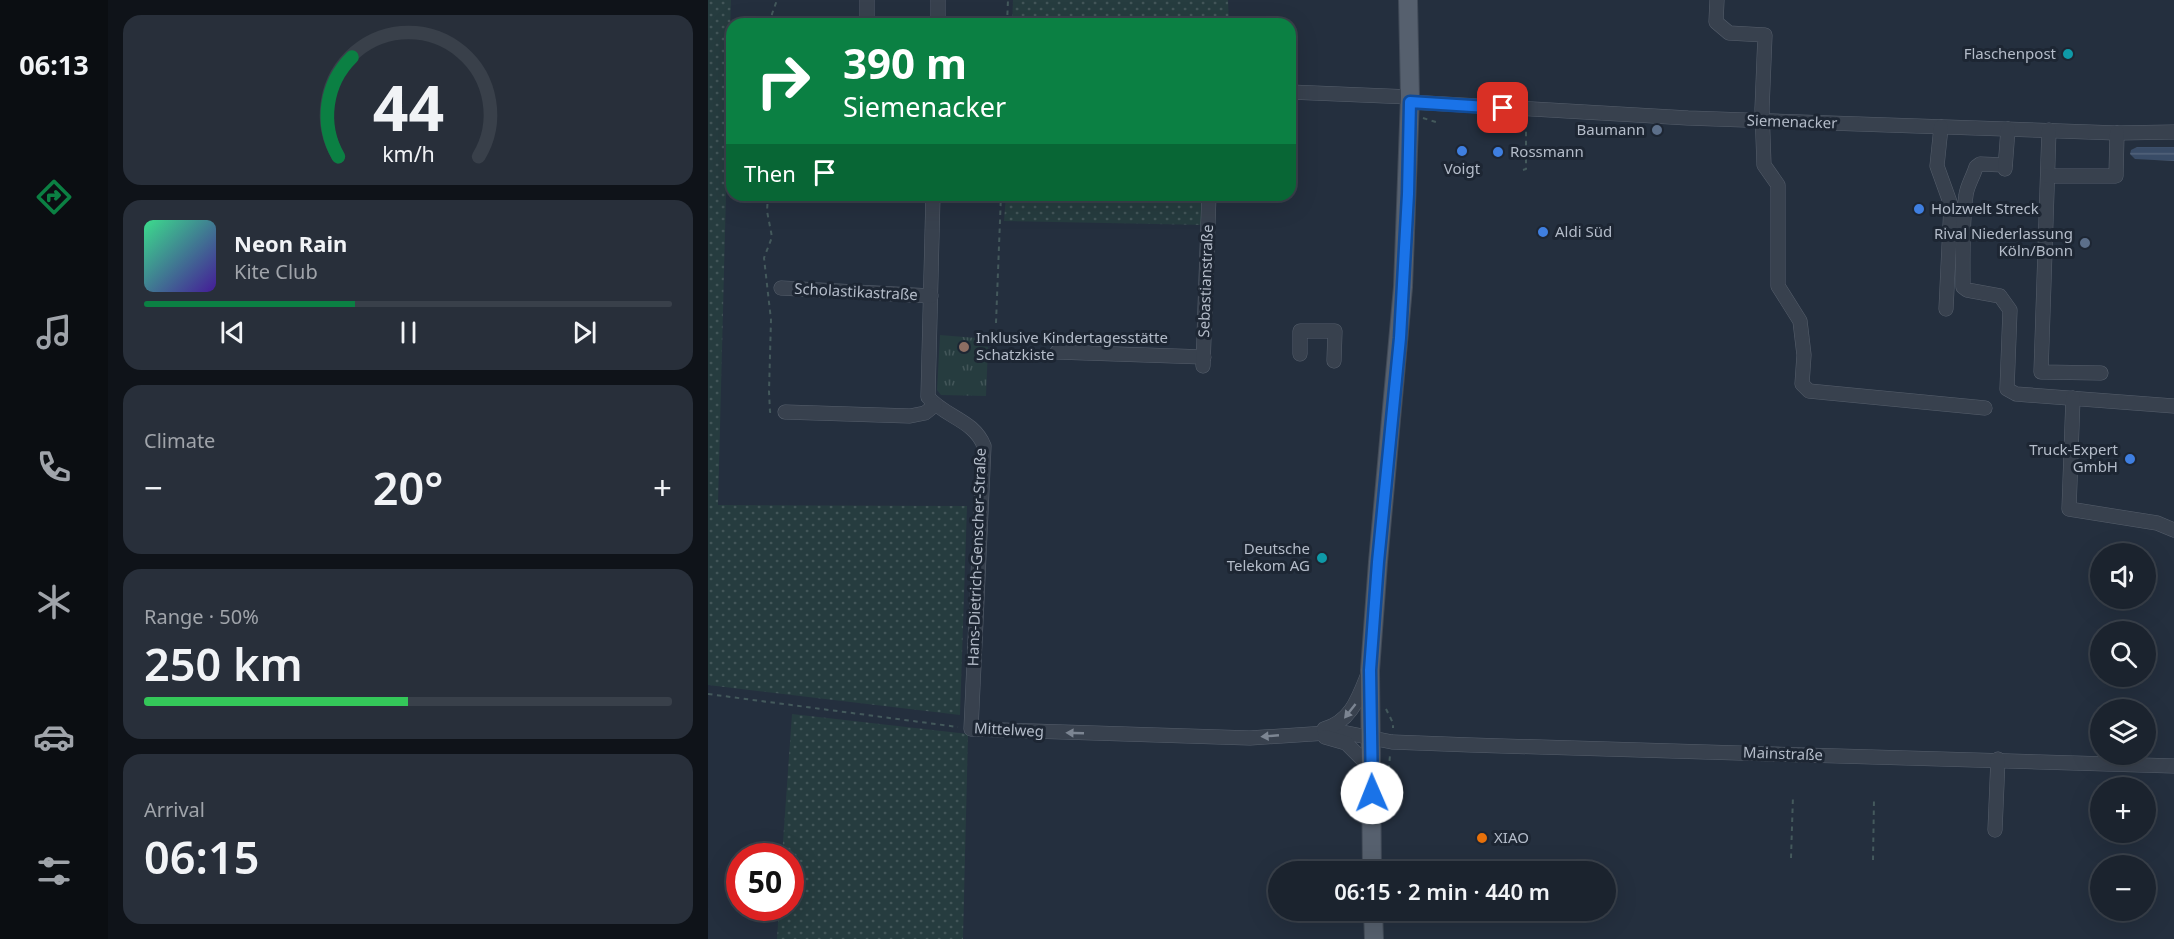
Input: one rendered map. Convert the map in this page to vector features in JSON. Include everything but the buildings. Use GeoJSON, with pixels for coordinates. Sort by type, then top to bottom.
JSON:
{"type":"FeatureCollection","features":[{"type":"Feature","properties":{"kind":"main road"},"geometry":{"type":"LineString","coordinates":[[1372,861],[1370,670],[1400,338],[1413,105],[1408,0]]}},
{"type":"Feature","properties":{"kind":"main road"},"geometry":{"type":"LineString","coordinates":[[1373,921],[1374,939]]}},
{"type":"Feature","properties":{"kind":"street"},"geometry":{"type":"LineString","coordinates":[[867,0],[867,18]]}},
{"type":"Feature","properties":{"kind":"street"},"geometry":{"type":"LineString","coordinates":[[938,0],[938,18]]}},
{"type":"Feature","properties":{"kind":"street"},"geometry":{"type":"LineString","coordinates":[[1717,0],[1716,22],[1729,33],[1765,35],[1762,109],[1764,165],[1778,185],[1778,286],[1800,321],[1804,355],[1802,384],[1809,391],[1985,408]]}},
{"type":"Feature","properties":{"kind":"street","name":"Siemenacker"},"geometry":{"type":"LineString","coordinates":[[1296,93],[1413,105],[1764,122],[2117,133],[2174,132]]}},
{"type":"Feature","properties":{"kind":"street"},"geometry":{"type":"LineString","coordinates":[[1941,127],[1938,166],[1951,205],[1946,309]]}},
{"type":"Feature","properties":{"kind":"street"},"geometry":{"type":"LineString","coordinates":[[2008,129],[2005,167],[1980,164],[1976,167],[1968,189],[1963,260],[1963,287],[1967,290],[2000,296],[2010,310],[2007,389],[2016,394],[2174,406]]}},
{"type":"Feature","properties":{"kind":"street"},"geometry":{"type":"LineString","coordinates":[[2049,130],[2041,372],[2101,373]]}},
{"type":"Feature","properties":{"kind":"street"},"geometry":{"type":"LineString","coordinates":[[2048,176],[2116,176],[2117,133]]}},
{"type":"Feature","properties":{"kind":"street"},"geometry":{"type":"LineString","coordinates":[[785,412],[910,416],[925,413],[934,405],[928,397],[927,389],[933,201]]}},
{"type":"Feature","properties":{"kind":"street","name":"Sebastianstraße"},"geometry":{"type":"LineString","coordinates":[[1057,352],[1203,362],[1209,201]]}},
{"type":"Feature","properties":{"kind":"street","name":"Scholastikastraße"},"geometry":{"type":"LineString","coordinates":[[781,288],[931,296]]}},
{"type":"Feature","properties":{"kind":"street"},"geometry":{"type":"LineString","coordinates":[[1300,354],[1300,331],[1335,331],[1334,361]]}},
{"type":"Feature","properties":{"kind":"street"},"geometry":{"type":"LineString","coordinates":[[2073,398],[2069,509],[2157,523],[2174,530]]}},
{"type":"Feature","properties":{"kind":"street","name":"Hans-Dietrich-Genscher-Straße"},"geometry":{"type":"LineString","coordinates":[[934,405],[967,424],[981,438],[984,446],[971,729]]}},
{"type":"Feature","properties":{"kind":"street","name":"Mittelweg"},"geometry":{"type":"LineString","coordinates":[[1311,733],[1333,726],[1350,713],[1370,670]]}},
{"type":"Feature","properties":{"kind":"street","name":"Mittelweg"},"geometry":{"type":"LineString","coordinates":[[971,729],[1250,738],[1342,732],[1392,741]]}},
{"type":"Feature","properties":{"kind":"street","name":"Mittelweg"},"geometry":{"type":"LineString","coordinates":[[1311,733],[1346,743],[1372,769]]}},
{"type":"Feature","properties":{"kind":"street","name":"Mainstraße"},"geometry":{"type":"LineString","coordinates":[[1392,741],[2174,765]]}},
{"type":"Feature","properties":{"kind":"street"},"geometry":{"type":"LineString","coordinates":[[1995,830],[1998,759]]}},
{"type":"Feature","properties":{"kind":"path"},"geometry":{"type":"LineString","coordinates":[[771,18],[777,0]]}},
{"type":"Feature","properties":{"kind":"path"},"geometry":{"type":"LineString","coordinates":[[1007,18],[1008,0]]}},
{"type":"Feature","properties":{"kind":"path"},"geometry":{"type":"LineString","coordinates":[[1413,105],[1434,123],[1439,123]]}},
{"type":"Feature","properties":{"kind":"path"},"geometry":{"type":"LineString","coordinates":[[1523,170],[1526,169],[1526,109]]}},
{"type":"Feature","properties":{"kind":"path"},"geometry":{"type":"LineString","coordinates":[[768,201],[767,212],[772,237],[764,258],[771,320],[770,412],[785,412]]}},
{"type":"Feature","properties":{"kind":"path"},"geometry":{"type":"LineString","coordinates":[[996,323],[1001,201]]}},
{"type":"Feature","properties":{"kind":"path","name":"Mittelweg"},"geometry":{"type":"LineString","coordinates":[[708,694],[971,729]]}},
{"type":"Feature","properties":{"kind":"path"},"geometry":{"type":"LineString","coordinates":[[1791,858],[1793,796]]}},
{"type":"Feature","properties":{"kind":"path"},"geometry":{"type":"LineString","coordinates":[[1873,860],[1874,799]]}},
{"type":"Feature","properties":{"kind":"green space"},"geometry":{"type":"Polygon","coordinates":[[[708,0],[731,0],[731,18],[726,18],[726,194],[718,505],[967,506],[960,715],[708,685],[708,0]]]}},
{"type":"Feature","properties":{"kind":"green space"},"geometry":{"type":"Polygon","coordinates":[[[1013,0],[1228,0],[1229,18],[1012,18],[1013,0]]]}},
{"type":"Feature","properties":{"kind":"green space"},"geometry":{"type":"Polygon","coordinates":[[[1006,201],[1206,201],[1206,225],[1004,221],[1006,201]]]}},
{"type":"Feature","properties":{"kind":"green space"},"geometry":{"type":"Polygon","coordinates":[[[940,335],[976,338],[978,346],[988,347],[986,396],[941,395],[937,390],[940,335]]]}},
{"type":"Feature","properties":{"kind":"green space"},"geometry":{"type":"Polygon","coordinates":[[[792,714],[968,734],[963,939],[777,939],[778,921],[804,921],[804,843],[783,843],[792,714]]]}},
{"type":"Feature","properties":{"kind":"water"},"geometry":{"type":"Polygon","coordinates":[[[2137,147],[2174,147],[2174,161],[2135,159],[2130,154],[2131,150],[2137,147]]]}},
{"type":"Feature","properties":{"kind":"place","name":"Flaschenpost"},"geometry":{"type":"Point","coordinates":[2068,54]}},
{"type":"Feature","properties":{"kind":"place","name":"Baumann"},"geometry":{"type":"Point","coordinates":[1657,130]}},
{"type":"Feature","properties":{"kind":"place","name":"Voigt"},"geometry":{"type":"Point","coordinates":[1462,151]}},
{"type":"Feature","properties":{"kind":"place","name":"Rossmann"},"geometry":{"type":"Point","coordinates":[1498,152]}},
{"type":"Feature","properties":{"kind":"place","name":"Holzwelt Streck"},"geometry":{"type":"Point","coordinates":[1919,209]}},
{"type":"Feature","properties":{"kind":"place","name":"Aldi Süd"},"geometry":{"type":"Point","coordinates":[1543,232]}},
{"type":"Feature","properties":{"kind":"place","name":"Rival Niederlassung Köln/Bonn"},"geometry":{"type":"Point","coordinates":[2085,243]}},
{"type":"Feature","properties":{"kind":"place","name":"Inklusive Kindertagesstätte Schatzkiste"},"geometry":{"type":"Point","coordinates":[964,347]}},
{"type":"Feature","properties":{"kind":"place","name":"Truck-Expert GmbH"},"geometry":{"type":"Point","coordinates":[2130,459]}},
{"type":"Feature","properties":{"kind":"place","name":"Deutsche Telekom AG"},"geometry":{"type":"Point","coordinates":[1322,558]}},
{"type":"Feature","properties":{"kind":"place","name":"XIAO"},"geometry":{"type":"Point","coordinates":[1482,838]}},
{"type":"Feature","properties":{"kind":"route"},"geometry":{"type":"LineString","coordinates":[[1372,793],[1370,670],[1400,338],[1408,194],[1410,102],[1503,108]]}}]}
